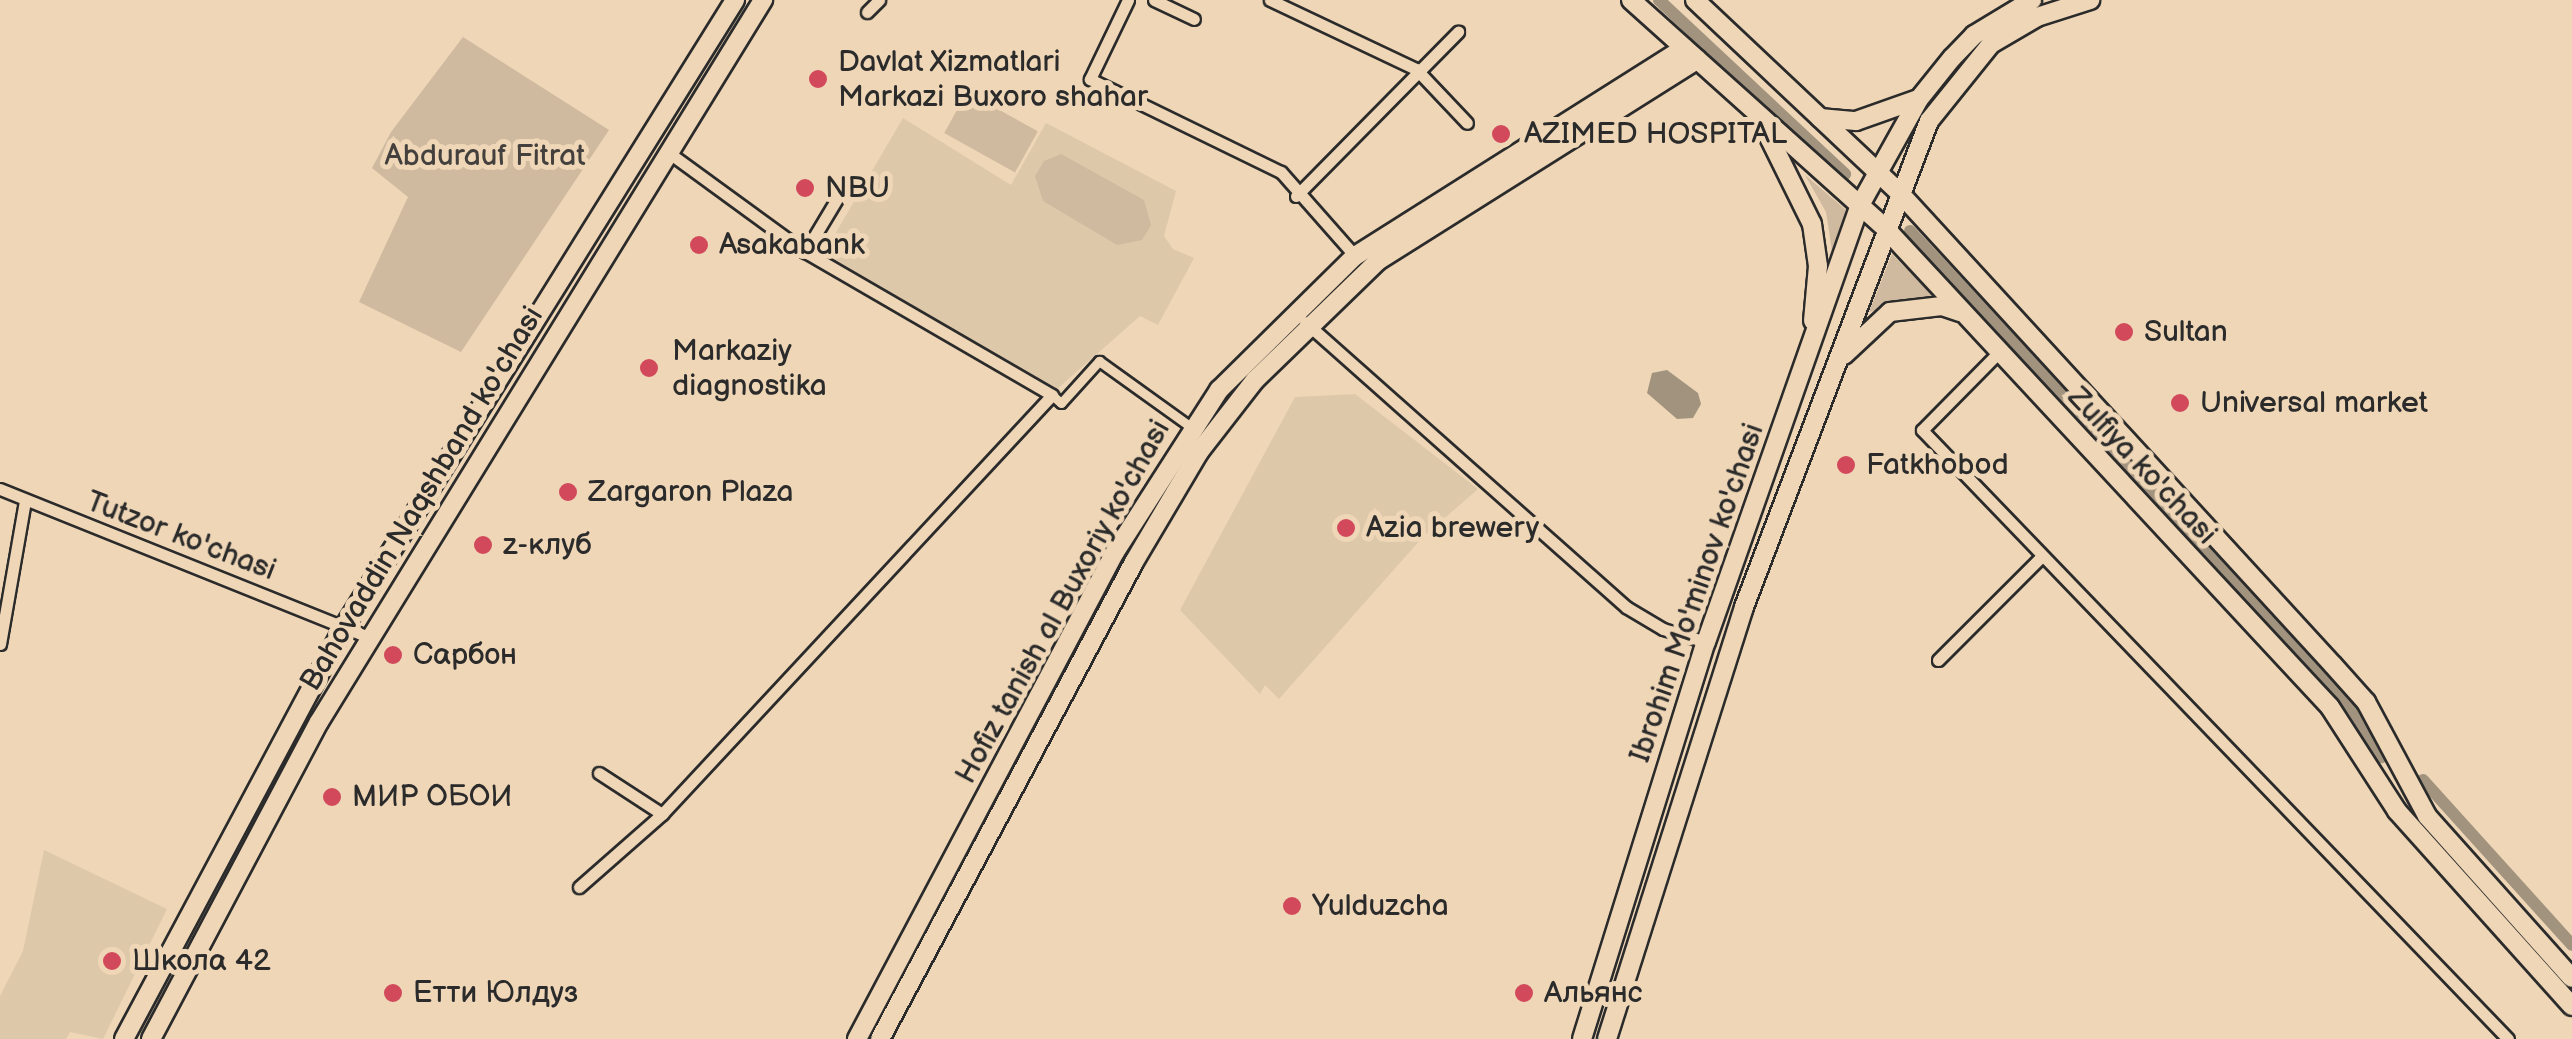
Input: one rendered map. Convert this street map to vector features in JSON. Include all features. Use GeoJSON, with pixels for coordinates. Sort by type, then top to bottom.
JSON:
{"type":"FeatureCollection","features":[{"type":"Feature","properties":{"kind":"main road","name":"Bahovaddin Naqshband ko'chasi"},"geometry":{"type":"LineString","coordinates":[[124,1039],[344,627],[735,0]]}},
{"type":"Feature","properties":{"kind":"main road","name":"Bahovaddin Naqshband ko'chasi"},"geometry":{"type":"LineString","coordinates":[[150,1039],[266,814],[369,637],[763,0]]}},
{"type":"Feature","properties":{"kind":"main road","name":"Zulfiya ko'chasi"},"geometry":{"type":"LineString","coordinates":[[1632,0],[1886,229],[2330,707],[2396,811],[2572,1006]]}},
{"type":"Feature","properties":{"kind":"main road","name":"Zulfiya ko'chasi"},"geometry":{"type":"LineString","coordinates":[[1695,0],[1898,191],[2366,702],[2412,796],[2572,978]]}},
{"type":"Feature","properties":{"kind":"main road"},"geometry":{"type":"LineString","coordinates":[[1877,170],[1919,99],[1974,35],[2032,0]]}},
{"type":"Feature","properties":{"kind":"main road"},"geometry":{"type":"LineString","coordinates":[[1898,191],[1928,121],[1970,64],[2016,28],[2090,0]]}},
{"type":"Feature","properties":{"kind":"main road"},"geometry":{"type":"LineString","coordinates":[[1367,255],[1690,54]]}},
{"type":"Feature","properties":{"kind":"main road"},"geometry":{"type":"LineString","coordinates":[[1820,118],[1856,121],[1919,99]]}},
{"type":"Feature","properties":{"kind":"main road"},"geometry":{"type":"LineString","coordinates":[[1758,116],[1812,224],[1818,266],[1810,350]]}},
{"type":"Feature","properties":{"kind":"main road","name":"Ibrohim Mo'minov ko'chasi"},"geometry":{"type":"LineString","coordinates":[[1582,1039],[1706,642],[1860,205],[1877,170]]}},
{"type":"Feature","properties":{"kind":"main road","name":"Ibrohim Mo'minov ko'chasi"},"geometry":{"type":"LineString","coordinates":[[1606,1039],[1744,607],[1898,191]]}},
{"type":"Feature","properties":{"kind":"main road","name":"Hofiz tanish al Buxoriy ko'chasi"},"geometry":{"type":"LineString","coordinates":[[858,1039],[1115,552],[1191,427],[1294,313],[1367,255]]}},
{"type":"Feature","properties":{"kind":"main road","name":"Hofiz tanish al Buxoriy ko'chasi"},"geometry":{"type":"LineString","coordinates":[[880,1039],[1199,452],[1255,380],[1311,327],[1367,255]]}},
{"type":"Feature","properties":{"kind":"main road"},"geometry":{"type":"LineString","coordinates":[[1834,366],[1890,312],[1942,306],[1964,314]]}},
{"type":"Feature","properties":{"kind":"main road"},"geometry":{"type":"LineString","coordinates":[[1721,599],[1744,607]]}},
{"type":"Feature","properties":{"kind":"street"},"geometry":{"type":"LineString","coordinates":[[867,12],[878,0]]}},
{"type":"Feature","properties":{"kind":"street"},"geometry":{"type":"LineString","coordinates":[[1128,0],[1090,79],[1282,172],[1296,196],[1367,255]]}},
{"type":"Feature","properties":{"kind":"street"},"geometry":{"type":"LineString","coordinates":[[1154,0],[1194,19]]}},
{"type":"Feature","properties":{"kind":"street"},"geometry":{"type":"LineString","coordinates":[[1270,0],[1416,69],[1467,123]]}},
{"type":"Feature","properties":{"kind":"street"},"geometry":{"type":"LineString","coordinates":[[1296,196],[1416,69],[1458,32]]}},
{"type":"Feature","properties":{"kind":"street"},"geometry":{"type":"LineString","coordinates":[[668,152],[805,252],[1061,402],[1099,361],[1191,427]]}},
{"type":"Feature","properties":{"kind":"street"},"geometry":{"type":"LineString","coordinates":[[805,252],[838,197]]}},
{"type":"Feature","properties":{"kind":"street"},"geometry":{"type":"LineString","coordinates":[[1294,313],[1626,607],[1664,630],[1706,642]]}},
{"type":"Feature","properties":{"kind":"street"},"geometry":{"type":"LineString","coordinates":[[1998,353],[1922,430],[2039,559],[2307,824],[2508,1039]]}},
{"type":"Feature","properties":{"kind":"street"},"geometry":{"type":"LineString","coordinates":[[579,887],[662,814],[1052,395]]}},
{"type":"Feature","properties":{"kind":"street","name":"Tutzor ko'chasi"},"geometry":{"type":"LineString","coordinates":[[0,489],[369,637]]}},
{"type":"Feature","properties":{"kind":"street"},"geometry":{"type":"LineString","coordinates":[[0,644],[25,501]]}},
{"type":"Feature","properties":{"kind":"street"},"geometry":{"type":"LineString","coordinates":[[1938,660],[2039,559]]}},
{"type":"Feature","properties":{"kind":"street"},"geometry":{"type":"LineString","coordinates":[[599,773],[662,814]]}},
{"type":"Feature","properties":{"kind":"shaded area"},"geometry":{"type":"Polygon","coordinates":[[[903,118],[1011,185],[1046,123],[1176,191],[1164,236],[1173,249],[1194,258],[1158,325],[1140,316],[1057,389],[821,258],[903,118]]]}},
{"type":"Feature","properties":{"kind":"shaded area"},"geometry":{"type":"Polygon","coordinates":[[[1667,370],[1698,393],[1701,404],[1693,418],[1677,419],[1647,393],[1652,373],[1667,370]]]}},
{"type":"Feature","properties":{"kind":"shaded area","name":"Azia brewery"},"geometry":{"type":"Polygon","coordinates":[[[1355,394],[1478,489],[1422,538],[1279,699],[1265,685],[1260,694],[1180,610],[1295,397],[1355,394]]]}},
{"type":"Feature","properties":{"kind":"shaded area"},"geometry":{"type":"Polygon","coordinates":[[[44,850],[167,909],[103,1039],[70,1032],[66,1039],[0,1039],[0,996],[23,951],[44,850]]]}},
{"type":"Feature","properties":{"kind":"green space","name":"Abdurauf Fitrat"},"geometry":{"type":"Polygon","coordinates":[[[463,37],[609,130],[461,352],[359,302],[408,197],[372,168],[391,132],[463,37]]]}},
{"type":"Feature","properties":{"kind":"green space"},"geometry":{"type":"Polygon","coordinates":[[[967,92],[1038,131],[1015,172],[944,133],[967,92]]]}},
{"type":"Feature","properties":{"kind":"green space"},"geometry":{"type":"Polygon","coordinates":[[[1061,154],[1144,200],[1151,225],[1142,240],[1117,245],[1043,201],[1035,176],[1044,161],[1061,154]]]}},
{"type":"Feature","properties":{"kind":"green space"},"geometry":{"type":"Polygon","coordinates":[[[1805,175],[1846,210],[1832,251],[1826,212],[1805,175]]]}},
{"type":"Feature","properties":{"kind":"green space"},"geometry":{"type":"Polygon","coordinates":[[[1892,254],[1935,298],[1869,312],[1892,254]]]}},
{"type":"Feature","properties":{"kind":"waterway"},"geometry":{"type":"LineString","coordinates":[[1659,0],[1845,174]]}},
{"type":"Feature","properties":{"kind":"waterway"},"geometry":{"type":"LineString","coordinates":[[1910,231],[2353,710],[2381,757]]}},
{"type":"Feature","properties":{"kind":"waterway"},"geometry":{"type":"LineString","coordinates":[[2423,780],[2572,945]]}},
{"type":"Feature","properties":{"kind":"place","name":"Davlat Xizmatlari Markazi Buxoro shahar"},"geometry":{"type":"Point","coordinates":[818,79]}},
{"type":"Feature","properties":{"kind":"place","name":"AZIMED HOSPITAL"},"geometry":{"type":"Point","coordinates":[1501,134]}},
{"type":"Feature","properties":{"kind":"place","name":"NBU"},"geometry":{"type":"Point","coordinates":[805,188]}},
{"type":"Feature","properties":{"kind":"place","name":"Asakabank"},"geometry":{"type":"Point","coordinates":[699,245]}},
{"type":"Feature","properties":{"kind":"place","name":"Sultan"},"geometry":{"type":"Point","coordinates":[2124,332]}},
{"type":"Feature","properties":{"kind":"place","name":"Markaziy diagnostika"},"geometry":{"type":"Point","coordinates":[649,368]}},
{"type":"Feature","properties":{"kind":"place","name":"Universal market"},"geometry":{"type":"Point","coordinates":[2180,403]}},
{"type":"Feature","properties":{"kind":"place","name":"Fatkhobod"},"geometry":{"type":"Point","coordinates":[1846,465]}},
{"type":"Feature","properties":{"kind":"place","name":"Zargaron Plaza"},"geometry":{"type":"Point","coordinates":[568,492]}},
{"type":"Feature","properties":{"kind":"place","name":"Azia brewery"},"geometry":{"type":"Point","coordinates":[1346,528]}},
{"type":"Feature","properties":{"kind":"place","name":"z-клуб"},"geometry":{"type":"Point","coordinates":[483,545]}},
{"type":"Feature","properties":{"kind":"place","name":"Сарбон"},"geometry":{"type":"Point","coordinates":[393,655]}},
{"type":"Feature","properties":{"kind":"place","name":"МИР ОБОИ"},"geometry":{"type":"Point","coordinates":[332,797]}},
{"type":"Feature","properties":{"kind":"place","name":"Yulduzcha"},"geometry":{"type":"Point","coordinates":[1292,906]}},
{"type":"Feature","properties":{"kind":"place","name":"Школа 42"},"geometry":{"type":"Point","coordinates":[112,961]}},
{"type":"Feature","properties":{"kind":"place","name":"Етти Юлдуз"},"geometry":{"type":"Point","coordinates":[393,993]}},
{"type":"Feature","properties":{"kind":"place","name":"Альянс"},"geometry":{"type":"Point","coordinates":[1524,993]}}]}
